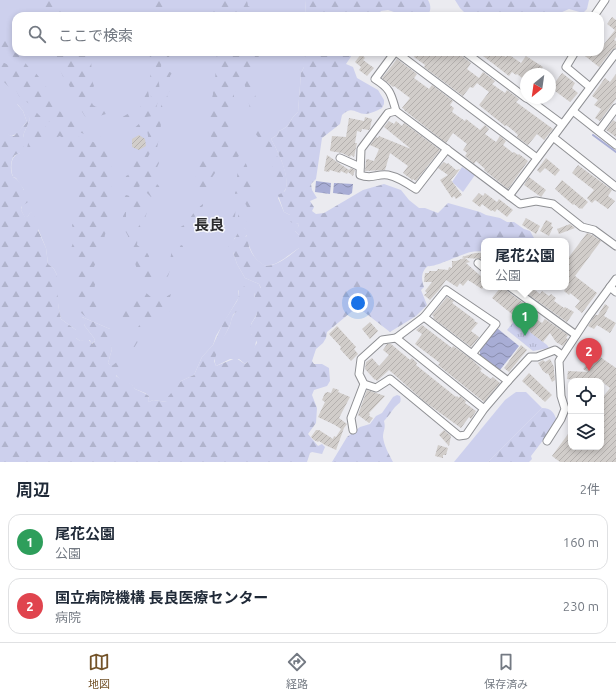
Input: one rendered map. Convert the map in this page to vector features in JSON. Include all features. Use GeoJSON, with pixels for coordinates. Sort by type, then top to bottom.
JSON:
{"type":"FeatureCollection","features":[{"type":"Feature","properties":{"kind":"street"},"geometry":{"type":"LineString","coordinates":[[597,12],[605,0]]}},
{"type":"Feature","properties":{"kind":"street"},"geometry":{"type":"LineString","coordinates":[[509,196],[616,53]]}},
{"type":"Feature","properties":{"kind":"street"},"geometry":{"type":"LineString","coordinates":[[392,56],[375,79],[386,86],[392,95],[396,111],[520,204],[536,201],[544,204],[553,204],[582,227],[594,230],[616,246]]}},
{"type":"Feature","properties":{"kind":"street"},"geometry":{"type":"LineString","coordinates":[[400,56],[537,158]]}},
{"type":"Feature","properties":{"kind":"street"},"geometry":{"type":"LineString","coordinates":[[470,56],[520,93]]}},
{"type":"Feature","properties":{"kind":"street"},"geometry":{"type":"LineString","coordinates":[[573,56],[566,67],[590,87]]}},
{"type":"Feature","properties":{"kind":"street"},"geometry":{"type":"LineString","coordinates":[[534,104],[562,124]]}},
{"type":"Feature","properties":{"kind":"street"},"geometry":{"type":"LineString","coordinates":[[599,131],[616,108]]}},
{"type":"Feature","properties":{"kind":"street"},"geometry":{"type":"LineString","coordinates":[[396,111],[388,112],[361,149],[360,175],[367,178],[387,175],[405,181],[416,189],[447,149]]}},
{"type":"Feature","properties":{"kind":"street"},"geometry":{"type":"LineString","coordinates":[[573,111],[616,145]]}},
{"type":"Feature","properties":{"kind":"street"},"geometry":{"type":"LineString","coordinates":[[553,137],[616,187]]}},
{"type":"Feature","properties":{"kind":"street"},"geometry":{"type":"LineString","coordinates":[[340,158],[360,167]]}},
{"type":"Feature","properties":{"kind":"street"},"geometry":{"type":"LineString","coordinates":[[546,441],[561,419],[565,409],[561,396],[561,374],[559,361],[616,278]]}},
{"type":"Feature","properties":{"kind":"street"},"geometry":{"type":"LineString","coordinates":[[610,287],[616,292]]}},
{"type":"Feature","properties":{"kind":"street"},"geometry":{"type":"LineString","coordinates":[[472,354],[496,324],[446,290],[424,317],[396,338],[382,340],[361,359],[359,374],[364,384],[376,388],[390,379],[459,436],[466,435],[484,409],[530,357],[537,357],[555,350],[562,355]]}},
{"type":"Feature","properties":{"kind":"street"},"geometry":{"type":"LineString","coordinates":[[514,290],[576,335]]}},
{"type":"Feature","properties":{"kind":"street"},"geometry":{"type":"LineString","coordinates":[[424,317],[508,381]]}},
{"type":"Feature","properties":{"kind":"street"},"geometry":{"type":"LineString","coordinates":[[396,338],[484,409]]}},
{"type":"Feature","properties":{"kind":"street"},"geometry":{"type":"LineString","coordinates":[[353,430],[351,418],[364,384]]}},
{"type":"Feature","properties":{"kind":"green space"},"geometry":{"type":"Polygon","coordinates":[[[0,0],[305,0],[306,12],[12,12],[12,56],[305,56],[304,67],[301,73],[298,112],[286,127],[279,131],[277,135],[271,139],[285,169],[287,183],[284,192],[278,198],[284,212],[290,215],[296,223],[299,224],[295,231],[299,235],[299,248],[279,262],[266,266],[253,254],[244,237],[247,236],[245,229],[243,228],[234,239],[233,252],[237,264],[245,278],[259,284],[261,289],[254,292],[257,314],[251,324],[251,334],[256,339],[256,342],[250,360],[245,364],[239,359],[230,359],[216,366],[215,361],[216,350],[228,330],[232,317],[242,305],[244,299],[245,295],[238,290],[239,297],[216,336],[213,345],[202,357],[194,375],[181,381],[167,402],[153,400],[149,402],[149,396],[135,389],[131,384],[120,379],[116,375],[113,365],[108,363],[112,349],[110,345],[110,329],[82,317],[87,323],[84,325],[95,341],[91,344],[90,340],[80,341],[76,338],[76,330],[61,319],[56,289],[57,275],[54,269],[48,264],[46,248],[31,212],[25,218],[21,210],[24,190],[16,178],[13,177],[11,166],[14,157],[20,153],[24,133],[30,119],[22,106],[17,104],[23,111],[27,122],[14,135],[11,136],[4,132],[0,132],[0,0]]]}},
{"type":"Feature","properties":{"kind":"green space"},"geometry":{"type":"Polygon","coordinates":[[[34,0],[52,0],[57,7],[66,10],[65,12],[40,12],[34,0]]]}},
{"type":"Feature","properties":{"kind":"green space"},"geometry":{"type":"Polygon","coordinates":[[[151,0],[165,0],[165,12],[153,12],[151,0]]]}},
{"type":"Feature","properties":{"kind":"green space"},"geometry":{"type":"Polygon","coordinates":[[[207,0],[247,0],[248,6],[257,12],[206,12],[209,6],[207,0]]]}},
{"type":"Feature","properties":{"kind":"green space"},"geometry":{"type":"Polygon","coordinates":[[[305,0],[428,0],[430,4],[429,12],[394,12],[388,10],[380,12],[306,12],[305,0]]]}},
{"type":"Feature","properties":{"kind":"green space"},"geometry":{"type":"Polygon","coordinates":[[[455,0],[589,0],[587,9],[584,12],[569,9],[562,12],[464,12],[455,0]]]}},
{"type":"Feature","properties":{"kind":"green space"},"geometry":{"type":"Polygon","coordinates":[[[0,33],[12,48],[12,56],[19,56],[31,70],[34,71],[39,79],[29,74],[14,61],[0,54],[0,33]]]}},
{"type":"Feature","properties":{"kind":"green space"},"geometry":{"type":"Polygon","coordinates":[[[57,56],[88,56],[91,61],[92,80],[94,86],[91,91],[88,89],[89,97],[93,105],[96,107],[98,105],[106,111],[106,114],[89,119],[86,118],[59,67],[54,63],[57,56]]]}},
{"type":"Feature","properties":{"kind":"green space"},"geometry":{"type":"Polygon","coordinates":[[[151,56],[162,56],[161,67],[158,69],[148,58],[151,56]]]}},
{"type":"Feature","properties":{"kind":"green space"},"geometry":{"type":"Polygon","coordinates":[[[167,56],[169,56],[167,71],[172,73],[170,76],[171,89],[167,95],[168,99],[160,120],[161,130],[157,147],[157,158],[159,163],[155,172],[156,183],[160,190],[152,198],[146,192],[143,174],[148,166],[155,165],[156,161],[152,158],[154,152],[154,134],[166,86],[167,56]]]}},
{"type":"Feature","properties":{"kind":"green space"},"geometry":{"type":"Polygon","coordinates":[[[217,56],[258,56],[254,74],[257,106],[253,113],[251,113],[244,83],[241,83],[234,93],[234,105],[228,112],[228,116],[232,118],[233,149],[234,151],[240,151],[241,153],[238,157],[248,168],[247,174],[252,182],[251,191],[235,194],[238,170],[232,161],[223,161],[219,164],[211,179],[209,187],[200,200],[199,198],[203,191],[200,189],[197,191],[195,190],[199,183],[196,178],[195,170],[206,153],[214,150],[222,140],[220,135],[214,139],[209,135],[210,128],[208,115],[213,94],[212,86],[215,80],[217,56]]]}},
{"type":"Feature","properties":{"kind":"green space"},"geometry":{"type":"Polygon","coordinates":[[[305,56],[351,56],[346,64],[353,67],[357,78],[378,90],[384,100],[382,108],[370,113],[362,114],[352,110],[346,112],[342,115],[340,124],[322,138],[316,179],[311,184],[312,190],[317,198],[310,201],[314,207],[312,211],[316,214],[324,213],[363,190],[384,184],[401,190],[409,200],[419,208],[425,208],[438,213],[448,203],[500,218],[507,222],[514,222],[530,231],[534,238],[481,238],[481,251],[471,252],[436,265],[428,266],[423,273],[422,281],[424,287],[421,290],[427,305],[416,316],[390,332],[359,308],[356,308],[327,332],[323,343],[316,349],[312,361],[314,364],[322,364],[329,368],[330,381],[327,386],[314,390],[312,395],[317,408],[316,423],[308,434],[318,446],[322,444],[325,447],[322,454],[310,453],[307,462],[0,462],[0,132],[6,132],[11,136],[14,136],[27,122],[23,111],[15,100],[22,105],[30,119],[24,133],[23,138],[25,137],[23,151],[14,156],[11,164],[11,172],[13,177],[23,188],[28,202],[21,207],[21,210],[25,217],[28,216],[31,211],[40,227],[38,230],[46,248],[48,264],[54,269],[57,275],[57,289],[61,319],[76,330],[76,338],[80,341],[88,339],[92,344],[95,341],[94,338],[84,325],[86,323],[82,317],[110,329],[116,336],[116,340],[110,343],[112,349],[108,363],[113,365],[118,361],[120,362],[116,376],[129,383],[135,389],[149,396],[149,402],[153,400],[167,402],[167,398],[181,381],[194,375],[202,357],[213,345],[223,323],[237,301],[239,296],[238,284],[240,282],[245,287],[246,291],[244,303],[233,315],[230,326],[214,361],[216,366],[236,358],[245,364],[250,360],[257,343],[250,331],[257,314],[251,303],[252,299],[255,297],[253,288],[261,288],[259,284],[245,278],[237,264],[233,252],[233,241],[238,233],[236,229],[237,222],[239,222],[248,234],[245,237],[249,248],[259,261],[266,266],[280,262],[299,248],[299,235],[293,229],[298,227],[299,224],[289,221],[288,218],[290,215],[284,212],[278,195],[285,191],[286,179],[280,157],[271,139],[288,125],[298,112],[301,73],[304,67],[305,56]]]}},
{"type":"Feature","properties":{"kind":"green space"},"geometry":{"type":"Polygon","coordinates":[[[0,61],[15,68],[37,83],[46,86],[52,105],[55,108],[84,129],[110,142],[48,121],[35,107],[20,98],[15,88],[9,87],[0,78],[0,61]]]}},
{"type":"Feature","properties":{"kind":"green space"},"geometry":{"type":"Polygon","coordinates":[[[150,67],[158,78],[160,91],[157,104],[153,116],[146,117],[140,127],[130,132],[141,122],[151,99],[150,67]]]}},
{"type":"Feature","properties":{"kind":"green space"},"geometry":{"type":"Polygon","coordinates":[[[148,89],[149,98],[146,106],[137,120],[126,126],[119,119],[140,109],[140,97],[145,94],[148,89]]]}},
{"type":"Feature","properties":{"kind":"green space"},"geometry":{"type":"Polygon","coordinates":[[[36,112],[47,129],[81,137],[112,151],[111,173],[108,177],[112,190],[108,199],[110,207],[107,231],[103,245],[96,253],[98,258],[93,269],[96,277],[94,292],[100,299],[95,315],[98,317],[98,320],[88,318],[82,314],[78,308],[75,282],[76,260],[71,255],[70,251],[75,238],[72,225],[76,219],[79,199],[79,185],[76,179],[78,171],[77,163],[60,136],[53,139],[46,139],[41,142],[38,148],[31,149],[26,153],[29,139],[35,132],[37,123],[33,119],[33,116],[36,112]]]}},
{"type":"Feature","properties":{"kind":"green space"},"geometry":{"type":"Polygon","coordinates":[[[254,118],[261,130],[260,132],[274,149],[280,162],[284,182],[283,187],[277,192],[276,177],[271,162],[263,154],[261,149],[261,141],[255,133],[257,127],[252,119],[254,118]]]}},
{"type":"Feature","properties":{"kind":"green space"},"geometry":{"type":"Polygon","coordinates":[[[152,126],[151,151],[139,175],[140,185],[136,195],[134,195],[124,187],[126,176],[128,175],[130,158],[135,152],[141,151],[149,143],[147,129],[152,126]]]}},
{"type":"Feature","properties":{"kind":"green space"},"geometry":{"type":"Polygon","coordinates":[[[462,167],[475,175],[463,192],[452,182],[462,167]]]}},
{"type":"Feature","properties":{"kind":"green space"},"geometry":{"type":"Polygon","coordinates":[[[126,195],[135,199],[141,198],[149,202],[145,208],[134,208],[138,212],[147,212],[145,218],[137,218],[133,215],[132,208],[125,208],[128,203],[124,198],[126,195]]]}},
{"type":"Feature","properties":{"kind":"green space"},"geometry":{"type":"Polygon","coordinates":[[[250,196],[252,200],[250,203],[255,210],[254,216],[245,222],[245,218],[239,221],[238,208],[241,206],[247,210],[242,197],[250,196]]]}},
{"type":"Feature","properties":{"kind":"green space"},"geometry":{"type":"Polygon","coordinates":[[[203,204],[203,206],[198,210],[198,215],[194,217],[194,223],[188,227],[187,234],[180,237],[176,250],[178,250],[181,245],[183,246],[182,251],[179,258],[174,263],[175,268],[170,270],[166,278],[165,273],[169,265],[173,245],[179,228],[186,223],[196,210],[203,204]]]}},
{"type":"Feature","properties":{"kind":"green space"},"geometry":{"type":"Polygon","coordinates":[[[232,205],[235,207],[230,242],[233,261],[229,258],[228,249],[230,230],[228,214],[232,205]]]}},
{"type":"Feature","properties":{"kind":"green space"},"geometry":{"type":"Polygon","coordinates":[[[123,212],[126,212],[126,227],[130,228],[131,235],[135,233],[140,224],[146,224],[147,226],[146,230],[138,235],[137,245],[141,248],[142,244],[144,243],[145,247],[143,249],[149,256],[149,266],[153,269],[153,271],[151,274],[152,277],[148,279],[148,281],[152,285],[152,290],[158,293],[168,288],[169,289],[162,295],[154,295],[149,291],[138,273],[132,246],[128,243],[128,236],[123,227],[123,212]]]}},
{"type":"Feature","properties":{"kind":"green space"},"geometry":{"type":"Polygon","coordinates":[[[144,291],[152,298],[160,300],[171,294],[170,297],[161,302],[170,306],[169,312],[143,333],[134,348],[130,350],[130,344],[136,330],[143,320],[141,316],[137,315],[124,324],[119,324],[117,321],[123,317],[118,313],[118,310],[121,310],[131,303],[139,293],[144,291]]]}},
{"type":"Feature","properties":{"kind":"green space"},"geometry":{"type":"Polygon","coordinates":[[[515,320],[549,348],[533,351],[507,330],[515,320]]]}},
{"type":"Feature","properties":{"kind":"green space"},"geometry":{"type":"Polygon","coordinates":[[[516,392],[526,392],[542,408],[488,462],[454,462],[505,400],[516,392]]]}},
{"type":"Feature","properties":{"kind":"green space"},"geometry":{"type":"Polygon","coordinates":[[[397,395],[401,398],[400,402],[384,421],[385,426],[383,435],[386,447],[393,462],[332,462],[347,437],[360,427],[370,424],[376,416],[382,413],[393,397],[397,395]]]}},
{"type":"Feature","properties":{"kind":"green space"},"geometry":{"type":"Polygon","coordinates":[[[542,408],[551,410],[557,422],[531,456],[532,459],[529,462],[488,462],[542,408]]]}},
{"type":"Feature","properties":{"kind":"water"},"geometry":{"type":"Polygon","coordinates":[[[316,181],[331,183],[330,194],[315,192],[316,181]]]}},
{"type":"Feature","properties":{"kind":"water"},"geometry":{"type":"Polygon","coordinates":[[[334,183],[353,184],[352,193],[349,195],[333,193],[334,183]]]}},
{"type":"Feature","properties":{"kind":"water"},"geometry":{"type":"Polygon","coordinates":[[[497,328],[519,346],[500,370],[480,355],[480,350],[497,328]]]}},
{"type":"Feature","properties":{"kind":"building"},"geometry":{"type":"Polygon","coordinates":[[[612,17],[616,20],[616,37],[614,40],[616,41],[616,48],[612,50],[599,67],[585,56],[604,56],[604,44],[615,30],[607,24],[612,17]]]}},
{"type":"Feature","properties":{"kind":"building"},"geometry":{"type":"Polygon","coordinates":[[[360,56],[363,56],[365,58],[363,60],[374,68],[367,76],[359,70],[361,67],[355,62],[360,56]]]}},
{"type":"Feature","properties":{"kind":"building"},"geometry":{"type":"Polygon","coordinates":[[[462,56],[471,63],[467,69],[479,78],[483,72],[495,81],[492,84],[505,93],[507,90],[519,99],[516,102],[553,129],[544,140],[537,134],[528,145],[517,137],[518,135],[515,132],[506,125],[505,126],[479,105],[489,92],[477,83],[473,88],[470,87],[463,96],[424,67],[425,65],[414,57],[462,56]]]}},
{"type":"Feature","properties":{"kind":"building"},"geometry":{"type":"Polygon","coordinates":[[[483,56],[511,56],[521,63],[526,56],[543,67],[520,68],[520,76],[512,72],[509,76],[483,56]]]}},
{"type":"Feature","properties":{"kind":"building"},"geometry":{"type":"Polygon","coordinates":[[[397,59],[417,74],[414,78],[429,89],[432,85],[453,101],[450,105],[454,108],[452,112],[465,121],[466,119],[480,130],[485,125],[489,129],[485,134],[496,142],[500,136],[506,141],[503,145],[513,153],[519,154],[528,161],[508,189],[484,170],[485,169],[476,161],[474,164],[465,156],[467,153],[463,150],[467,144],[453,133],[446,143],[402,108],[410,98],[382,78],[397,59]]]}},
{"type":"Feature","properties":{"kind":"building"},"geometry":{"type":"Polygon","coordinates":[[[562,73],[575,83],[572,88],[578,93],[570,102],[556,92],[556,81],[562,73]]]}},
{"type":"Feature","properties":{"kind":"building"},"geometry":{"type":"Polygon","coordinates":[[[616,74],[616,99],[600,121],[595,118],[601,109],[594,105],[598,100],[592,96],[605,78],[610,82],[616,74]]]}},
{"type":"Feature","properties":{"kind":"building"},"geometry":{"type":"Polygon","coordinates":[[[365,117],[372,119],[370,128],[369,130],[362,129],[361,132],[357,131],[355,143],[357,143],[354,157],[351,155],[350,157],[342,153],[330,151],[332,136],[346,137],[349,118],[364,121],[365,117]]]}},
{"type":"Feature","properties":{"kind":"building"},"geometry":{"type":"Polygon","coordinates":[[[613,120],[616,122],[616,137],[606,130],[613,120]]]}},
{"type":"Feature","properties":{"kind":"building"},"geometry":{"type":"Polygon","coordinates":[[[389,121],[394,124],[396,121],[402,126],[404,123],[440,150],[416,181],[413,179],[412,181],[403,173],[408,166],[390,153],[385,170],[365,171],[366,160],[374,161],[379,149],[370,145],[376,137],[378,138],[379,136],[411,149],[384,127],[389,121]]]}},
{"type":"Feature","properties":{"kind":"building"},"geometry":{"type":"Polygon","coordinates":[[[139,135],[145,139],[146,146],[139,150],[132,147],[132,139],[139,135]]]}},
{"type":"Feature","properties":{"kind":"building"},"geometry":{"type":"Polygon","coordinates":[[[327,155],[349,170],[351,168],[355,170],[353,176],[348,172],[347,174],[341,171],[340,173],[330,170],[329,172],[324,171],[327,155]]]}},
{"type":"Feature","properties":{"kind":"building"},"geometry":{"type":"Polygon","coordinates":[[[546,158],[560,170],[555,176],[545,168],[540,173],[537,170],[546,158]]]}},
{"type":"Feature","properties":{"kind":"building"},"geometry":{"type":"Polygon","coordinates":[[[444,162],[447,164],[448,163],[456,170],[460,169],[451,180],[462,195],[456,199],[454,196],[452,198],[440,180],[448,175],[438,168],[444,162]]]}},
{"type":"Feature","properties":{"kind":"building"},"geometry":{"type":"Polygon","coordinates":[[[578,165],[612,190],[608,196],[615,201],[608,209],[595,200],[592,203],[587,198],[594,190],[572,173],[578,165]]]}},
{"type":"Feature","properties":{"kind":"building"},"geometry":{"type":"Polygon","coordinates":[[[529,177],[546,190],[541,197],[524,185],[529,177]]]}},
{"type":"Feature","properties":{"kind":"building"},"geometry":{"type":"Polygon","coordinates":[[[562,180],[588,202],[582,209],[574,204],[573,205],[555,189],[562,180]]]}},
{"type":"Feature","properties":{"kind":"building"},"geometry":{"type":"Polygon","coordinates":[[[479,193],[483,196],[485,193],[497,202],[499,199],[513,210],[507,217],[497,209],[495,212],[492,210],[491,211],[482,204],[480,207],[472,201],[479,193]]]}},
{"type":"Feature","properties":{"kind":"building"},"geometry":{"type":"Polygon","coordinates":[[[526,218],[540,226],[536,234],[522,225],[526,218]]]}},
{"type":"Feature","properties":{"kind":"building"},"geometry":{"type":"Polygon","coordinates":[[[546,220],[552,223],[551,226],[553,227],[549,236],[540,231],[546,220]]]}},
{"type":"Feature","properties":{"kind":"building"},"geometry":{"type":"Polygon","coordinates":[[[570,224],[575,228],[559,234],[557,229],[570,224]]]}},
{"type":"Feature","properties":{"kind":"building"},"geometry":{"type":"Polygon","coordinates":[[[587,233],[601,241],[575,276],[597,293],[582,313],[575,307],[580,301],[570,293],[569,295],[564,291],[569,290],[569,257],[587,233]]]}},
{"type":"Feature","properties":{"kind":"building"},"geometry":{"type":"Polygon","coordinates":[[[475,253],[481,253],[481,259],[465,258],[470,262],[466,263],[481,276],[481,288],[468,280],[463,286],[460,283],[457,287],[446,280],[430,300],[424,295],[427,293],[425,291],[432,282],[424,282],[425,273],[429,273],[429,271],[437,271],[438,269],[448,270],[449,267],[452,268],[452,261],[464,258],[462,257],[475,253]]]}},
{"type":"Feature","properties":{"kind":"building"},"geometry":{"type":"Polygon","coordinates":[[[499,290],[506,290],[533,310],[530,315],[542,323],[545,319],[568,335],[566,338],[568,339],[563,346],[556,342],[550,333],[543,342],[531,333],[529,329],[522,324],[523,323],[492,298],[499,290]]]}},
{"type":"Feature","properties":{"kind":"building"},"geometry":{"type":"Polygon","coordinates":[[[522,290],[535,290],[540,294],[542,291],[549,296],[551,294],[556,298],[554,301],[564,308],[565,307],[574,312],[567,322],[522,290]]]}},
{"type":"Feature","properties":{"kind":"building"},"geometry":{"type":"Polygon","coordinates":[[[447,297],[454,301],[452,303],[478,323],[471,331],[479,337],[471,347],[433,318],[434,317],[432,315],[447,297]]]}},
{"type":"Feature","properties":{"kind":"building"},"geometry":{"type":"Polygon","coordinates":[[[605,304],[609,307],[604,316],[616,323],[610,333],[597,325],[594,329],[588,326],[605,304]]]}},
{"type":"Feature","properties":{"kind":"building"},"geometry":{"type":"Polygon","coordinates":[[[370,322],[378,331],[370,339],[362,329],[370,322]]]}},
{"type":"Feature","properties":{"kind":"building"},"geometry":{"type":"Polygon","coordinates":[[[422,325],[452,348],[453,346],[470,358],[482,369],[480,371],[491,379],[493,377],[500,383],[484,402],[438,365],[440,363],[415,344],[422,334],[416,330],[422,325]]]}},
{"type":"Feature","properties":{"kind":"building"},"geometry":{"type":"Polygon","coordinates":[[[337,326],[356,347],[354,349],[358,354],[351,361],[329,334],[337,326]]]}},
{"type":"Feature","properties":{"kind":"building"},"geometry":{"type":"Polygon","coordinates":[[[387,344],[391,344],[410,360],[412,358],[417,363],[416,365],[456,397],[457,396],[459,398],[460,396],[466,401],[465,403],[476,411],[471,419],[469,417],[461,428],[425,402],[389,370],[377,381],[375,380],[365,369],[366,362],[372,358],[379,366],[389,355],[383,350],[387,344]]]}},
{"type":"Feature","properties":{"kind":"building"},"geometry":{"type":"Polygon","coordinates":[[[521,345],[527,350],[509,372],[504,368],[521,345]]]}},
{"type":"Feature","properties":{"kind":"building"},"geometry":{"type":"Polygon","coordinates":[[[596,354],[616,368],[616,462],[560,462],[552,456],[568,434],[568,450],[604,450],[604,396],[610,388],[604,383],[604,378],[567,379],[568,371],[588,372],[583,369],[596,354]]]}},
{"type":"Feature","properties":{"kind":"building"},"geometry":{"type":"Polygon","coordinates":[[[550,359],[554,367],[555,380],[552,382],[548,373],[547,374],[543,371],[538,363],[543,360],[545,362],[550,359]]]}},
{"type":"Feature","properties":{"kind":"building"},"geometry":{"type":"Polygon","coordinates":[[[529,373],[552,395],[545,402],[522,381],[529,373]]]}},
{"type":"Feature","properties":{"kind":"building"},"geometry":{"type":"Polygon","coordinates":[[[333,388],[350,397],[339,418],[347,424],[344,428],[336,450],[314,440],[311,437],[316,430],[319,430],[333,439],[341,429],[318,417],[325,402],[322,400],[325,393],[331,393],[333,388]]]}},
{"type":"Feature","properties":{"kind":"building"},"geometry":{"type":"Polygon","coordinates":[[[367,390],[385,396],[369,413],[369,416],[373,418],[369,423],[358,415],[367,390]]]}},
{"type":"Feature","properties":{"kind":"building"},"geometry":{"type":"Polygon","coordinates":[[[444,430],[451,436],[449,446],[439,435],[444,430]]]}},
{"type":"Feature","properties":{"kind":"building"},"geometry":{"type":"Polygon","coordinates":[[[438,445],[448,448],[446,455],[443,455],[443,458],[435,456],[438,445]]]}},
{"type":"Feature","properties":{"kind":"waterway"},"geometry":{"type":"LineString","coordinates":[[593,135],[616,152]]}},
{"type":"Feature","properties":{"kind":"place","name":"尾花公園"},"geometry":{"type":"Point","coordinates":[525,336]}},
{"type":"Feature","properties":{"kind":"place","name":"国立病院機構 長良医療センター"},"geometry":{"type":"Point","coordinates":[589,371]}},
{"type":"Feature","properties":{"kind":"district","name":"長良"},"geometry":{"type":"Point","coordinates":[209,225]}}]}
